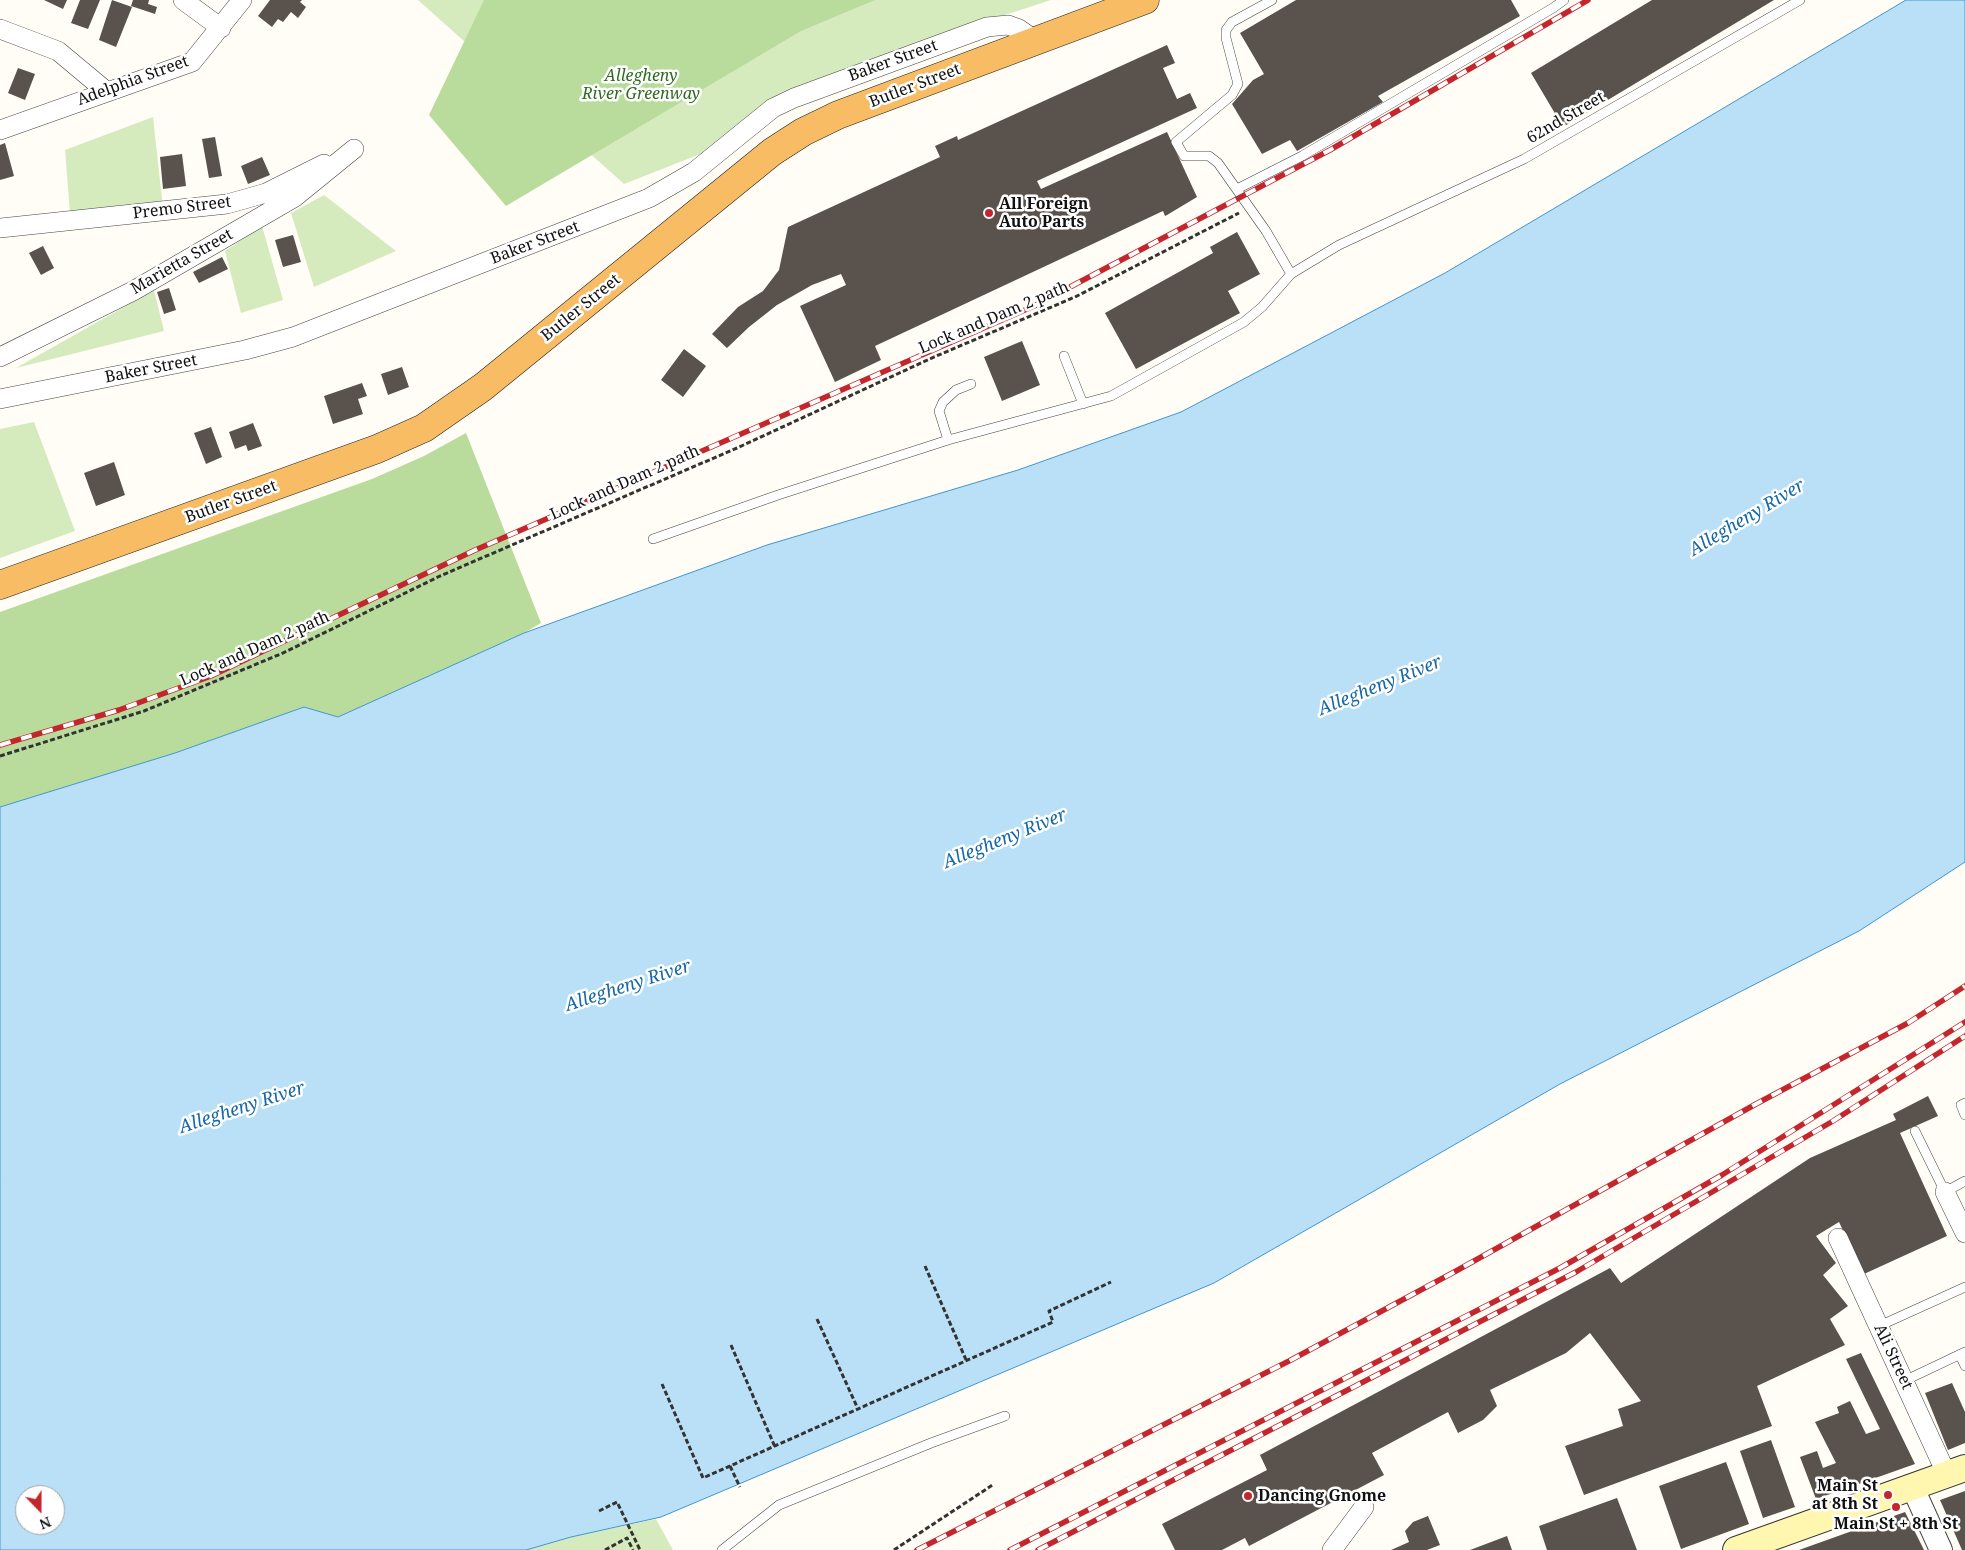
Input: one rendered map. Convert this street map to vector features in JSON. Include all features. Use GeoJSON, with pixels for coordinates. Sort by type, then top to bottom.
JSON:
{"type":"FeatureCollection","features":[{"type":"Feature","properties":{"kind":"highway","name":"Butler Street"},"geometry":{"type":"LineString","coordinates":[[0,585],[377,449],[424,428],[483,387],[788,141],[838,115],[1145,0]]}},
{"type":"Feature","properties":{"kind":"main road"},"geometry":{"type":"LineString","coordinates":[[1736,1550],[1956,1471]]}},
{"type":"Feature","properties":{"kind":"street"},"geometry":{"type":"LineString","coordinates":[[183,0],[221,28]]}},
{"type":"Feature","properties":{"kind":"street","name":"Adelphia Street"},"geometry":{"type":"LineString","coordinates":[[0,130],[192,62],[242,0]]}},
{"type":"Feature","properties":{"kind":"street","name":"Baker Street"},"geometry":{"type":"LineString","coordinates":[[0,399],[245,350],[293,337],[649,198],[694,172],[773,108],[794,98],[987,27],[1008,25],[1019,29],[1036,41]]}},
{"type":"Feature","properties":{"kind":"street"},"geometry":{"type":"LineString","coordinates":[[0,29],[58,51],[106,91]]}},
{"type":"Feature","properties":{"kind":"street","name":"Premo Street"},"geometry":{"type":"LineString","coordinates":[[0,228],[227,204],[266,193],[354,149]]}},
{"type":"Feature","properties":{"kind":"street","name":"Marietta Street"},"geometry":{"type":"LineString","coordinates":[[0,357],[133,291],[295,197],[354,149]]}},
{"type":"Feature","properties":{"kind":"street"},"geometry":{"type":"LineString","coordinates":[[1945,1192],[1965,1233]]}},
{"type":"Feature","properties":{"kind":"street","name":"Ali Street"},"geometry":{"type":"LineString","coordinates":[[1838,1238],[1904,1381],[1956,1471]]}},
{"type":"Feature","properties":{"kind":"street"},"geometry":{"type":"LineString","coordinates":[[1912,1486],[1941,1550]]}},
{"type":"Feature","properties":{"kind":"street"},"geometry":{"type":"LineString","coordinates":[[1332,1550],[1364,1507]]}},
{"type":"Feature","properties":{"kind":"lane"},"geometry":{"type":"LineString","coordinates":[[1272,0],[1232,22],[1226,30],[1226,38],[1236,69],[1238,84],[1232,95],[1176,142],[1184,156],[1209,156],[1218,163],[1266,231],[1290,274]]}},
{"type":"Feature","properties":{"kind":"lane"},"geometry":{"type":"LineString","coordinates":[[1237,189],[1302,156],[1564,0]]}},
{"type":"Feature","properties":{"kind":"lane","name":"62nd Street"},"geometry":{"type":"LineString","coordinates":[[653,539],[778,495],[948,440],[1111,396],[1244,322],[1262,307],[1290,274],[1339,245],[1524,159],[1800,0]]}},
{"type":"Feature","properties":{"kind":"lane"},"geometry":{"type":"LineString","coordinates":[[1064,356],[1082,404]]}},
{"type":"Feature","properties":{"kind":"lane"},"geometry":{"type":"LineString","coordinates":[[948,440],[939,410],[943,402],[956,390],[971,384]]}},
{"type":"Feature","properties":{"kind":"lane"},"geometry":{"type":"LineString","coordinates":[[1965,1103],[1961,1105],[1965,1116]]}},
{"type":"Feature","properties":{"kind":"lane"},"geometry":{"type":"LineString","coordinates":[[1915,1131],[1945,1192],[1965,1181]]}},
{"type":"Feature","properties":{"kind":"lane"},"geometry":{"type":"LineString","coordinates":[[1879,1326],[1965,1287]]}},
{"type":"Feature","properties":{"kind":"lane"},"geometry":{"type":"LineString","coordinates":[[1904,1381],[1962,1353],[1965,1366]]}},
{"type":"Feature","properties":{"kind":"lane"},"geometry":{"type":"LineString","coordinates":[[722,1550],[779,1505],[931,1443],[1005,1416]]}},
{"type":"Feature","properties":{"kind":"path","name":"Lock and Dam 2 path"},"geometry":{"type":"LineString","coordinates":[[0,756],[144,710],[283,653],[440,576],[738,448],[934,357],[1075,297],[1248,208]]}},
{"type":"Feature","properties":{"kind":"path"},"geometry":{"type":"LineString","coordinates":[[925,1266],[967,1362]]}},
{"type":"Feature","properties":{"kind":"path"},"geometry":{"type":"LineString","coordinates":[[662,1384],[703,1478],[1054,1322],[1049,1311],[1111,1282]]}},
{"type":"Feature","properties":{"kind":"path"},"geometry":{"type":"LineString","coordinates":[[817,1319],[858,1410]]}},
{"type":"Feature","properties":{"kind":"path"},"geometry":{"type":"LineString","coordinates":[[731,1344],[775,1447]]}},
{"type":"Feature","properties":{"kind":"path"},"geometry":{"type":"LineString","coordinates":[[730,1466],[740,1487]]}},
{"type":"Feature","properties":{"kind":"path"},"geometry":{"type":"LineString","coordinates":[[894,1550],[994,1484]]}},
{"type":"Feature","properties":{"kind":"path"},"geometry":{"type":"LineString","coordinates":[[599,1511],[617,1502],[640,1550]]}},
{"type":"Feature","properties":{"kind":"path"},"geometry":{"type":"LineString","coordinates":[[605,1550],[627,1538],[633,1550]]}},
{"type":"Feature","properties":{"kind":"green space","name":"Allegheny River Greenway"},"geometry":{"type":"Polygon","coordinates":[[[418,0],[1051,0],[907,47],[708,151],[624,184],[418,0]]]}},
{"type":"Feature","properties":{"kind":"green space"},"geometry":{"type":"Polygon","coordinates":[[[484,0],[875,0],[801,31],[506,206],[429,115],[484,0]]]}},
{"type":"Feature","properties":{"kind":"green space"},"geometry":{"type":"Polygon","coordinates":[[[153,117],[164,217],[71,226],[65,150],[153,117]]]}},
{"type":"Feature","properties":{"kind":"green space"},"geometry":{"type":"Polygon","coordinates":[[[324,195],[396,251],[314,287],[291,213],[324,195]]]}},
{"type":"Feature","properties":{"kind":"green space"},"geometry":{"type":"Polygon","coordinates":[[[262,226],[283,300],[241,313],[225,251],[262,226]]]}},
{"type":"Feature","properties":{"kind":"green space"},"geometry":{"type":"Polygon","coordinates":[[[154,290],[164,331],[16,368],[154,290]]]}},
{"type":"Feature","properties":{"kind":"green space"},"geometry":{"type":"Polygon","coordinates":[[[34,422],[75,531],[0,558],[0,429],[34,422]]]}},
{"type":"Feature","properties":{"kind":"green space"},"geometry":{"type":"Polygon","coordinates":[[[466,433],[541,623],[524,633],[338,717],[304,707],[175,753],[0,807],[0,612],[372,479],[424,456],[466,433]]]}},
{"type":"Feature","properties":{"kind":"green space"},"geometry":{"type":"Polygon","coordinates":[[[656,1519],[673,1550],[526,1550],[571,1537],[656,1519]]]}},
{"type":"Feature","properties":{"kind":"water","name":"Allegheny River"},"geometry":{"type":"Polygon","coordinates":[[[1906,0],[1965,0],[1965,862],[1859,931],[1560,1084],[1214,1283],[661,1517],[571,1537],[526,1550],[0,1550],[0,807],[175,753],[304,707],[338,717],[524,633],[767,545],[1018,470],[1181,412],[1445,273],[1906,0]]]}},
{"type":"Feature","properties":{"kind":"building"},"geometry":{"type":"Polygon","coordinates":[[[44,0],[67,0],[63,9],[44,0]]]}},
{"type":"Feature","properties":{"kind":"building"},"geometry":{"type":"Polygon","coordinates":[[[80,0],[100,0],[88,29],[71,23],[80,0]]]}},
{"type":"Feature","properties":{"kind":"building"},"geometry":{"type":"Polygon","coordinates":[[[112,0],[132,7],[116,47],[99,40],[112,0]]]}},
{"type":"Feature","properties":{"kind":"building"},"geometry":{"type":"Polygon","coordinates":[[[133,0],[149,0],[148,4],[157,7],[155,14],[131,6],[133,0]]]}},
{"type":"Feature","properties":{"kind":"building"},"geometry":{"type":"Polygon","coordinates":[[[270,0],[302,0],[300,2],[306,7],[298,18],[291,12],[283,22],[278,19],[272,27],[258,16],[270,0]]]}},
{"type":"Feature","properties":{"kind":"building"},"geometry":{"type":"Polygon","coordinates":[[[1296,0],[1511,0],[1520,16],[1378,96],[1383,102],[1297,151],[1290,140],[1262,154],[1232,104],[1253,80],[1264,74],[1240,33],[1296,0]]]}},
{"type":"Feature","properties":{"kind":"building"},"geometry":{"type":"Polygon","coordinates":[[[1652,0],[1774,0],[1563,127],[1531,73],[1652,0]]]}},
{"type":"Feature","properties":{"kind":"building","name":"All Foreign Auto Parts"},"geometry":{"type":"Polygon","coordinates":[[[1167,45],[1175,63],[1163,68],[1177,99],[1190,93],[1197,108],[1037,181],[1041,189],[1167,132],[1197,197],[1165,216],[1163,211],[875,346],[881,360],[835,382],[800,306],[846,285],[841,274],[812,285],[777,305],[749,327],[727,348],[712,334],[738,307],[763,291],[779,270],[788,227],[940,157],[935,146],[957,136],[958,140],[1167,45]]]}},
{"type":"Feature","properties":{"kind":"building"},"geometry":{"type":"Polygon","coordinates":[[[18,68],[35,74],[25,100],[8,93],[18,68]]]}},
{"type":"Feature","properties":{"kind":"building"},"geometry":{"type":"Polygon","coordinates":[[[215,137],[222,176],[209,178],[202,139],[215,137]]]}},
{"type":"Feature","properties":{"kind":"building"},"geometry":{"type":"Polygon","coordinates":[[[5,143],[14,176],[0,180],[0,145],[5,143]]]}},
{"type":"Feature","properties":{"kind":"building"},"geometry":{"type":"Polygon","coordinates":[[[182,154],[186,186],[163,189],[160,157],[182,154]]]}},
{"type":"Feature","properties":{"kind":"building"},"geometry":{"type":"Polygon","coordinates":[[[262,157],[270,175],[248,184],[241,166],[262,157]]]}},
{"type":"Feature","properties":{"kind":"building"},"geometry":{"type":"Polygon","coordinates":[[[1237,232],[1260,274],[1228,291],[1240,313],[1136,369],[1105,313],[1213,253],[1210,247],[1237,232]]]}},
{"type":"Feature","properties":{"kind":"building"},"geometry":{"type":"Polygon","coordinates":[[[293,235],[301,262],[283,267],[275,240],[293,235]]]}},
{"type":"Feature","properties":{"kind":"building"},"geometry":{"type":"Polygon","coordinates":[[[43,246],[54,268],[41,275],[29,253],[43,246]]]}},
{"type":"Feature","properties":{"kind":"building"},"geometry":{"type":"Polygon","coordinates":[[[222,257],[228,269],[199,283],[193,272],[222,257]]]}},
{"type":"Feature","properties":{"kind":"building"},"geometry":{"type":"Polygon","coordinates":[[[169,288],[176,310],[164,314],[157,292],[169,288]]]}},
{"type":"Feature","properties":{"kind":"building"},"geometry":{"type":"Polygon","coordinates":[[[1022,341],[1040,385],[1002,401],[984,357],[1022,341]]]}},
{"type":"Feature","properties":{"kind":"building"},"geometry":{"type":"Polygon","coordinates":[[[684,349],[706,366],[683,397],[661,380],[684,349]]]}},
{"type":"Feature","properties":{"kind":"building"},"geometry":{"type":"Polygon","coordinates":[[[402,367],[409,387],[388,395],[381,374],[402,367]]]}},
{"type":"Feature","properties":{"kind":"building"},"geometry":{"type":"Polygon","coordinates":[[[362,383],[367,396],[358,399],[363,414],[333,424],[324,396],[362,383]]]}},
{"type":"Feature","properties":{"kind":"building"},"geometry":{"type":"Polygon","coordinates":[[[253,423],[262,446],[248,451],[246,445],[235,449],[229,432],[253,423]]]}},
{"type":"Feature","properties":{"kind":"building"},"geometry":{"type":"Polygon","coordinates":[[[211,427],[222,457],[206,464],[194,433],[211,427]]]}},
{"type":"Feature","properties":{"kind":"building"},"geometry":{"type":"Polygon","coordinates":[[[114,462],[125,495],[96,506],[84,473],[114,462]]]}},
{"type":"Feature","properties":{"kind":"building"},"geometry":{"type":"Polygon","coordinates":[[[1928,1096],[1938,1116],[1900,1133],[1947,1236],[1864,1274],[1839,1222],[1816,1236],[1836,1263],[1823,1275],[1848,1306],[1830,1319],[1845,1345],[1757,1386],[1772,1426],[1584,1495],[1565,1446],[1623,1426],[1618,1409],[1641,1401],[1590,1333],[1566,1353],[1490,1390],[1497,1406],[1483,1420],[1458,1433],[1448,1412],[1372,1453],[1384,1475],[1249,1546],[1245,1538],[1222,1550],[1175,1550],[1162,1524],[1267,1470],[1260,1455],[1610,1268],[1621,1283],[1810,1158],[1896,1120],[1893,1114],[1928,1096]]]}},
{"type":"Feature","properties":{"kind":"building"},"geometry":{"type":"Polygon","coordinates":[[[1861,1353],[1915,1464],[1816,1499],[1800,1457],[1817,1451],[1823,1468],[1836,1463],[1815,1422],[1839,1413],[1837,1407],[1850,1401],[1866,1434],[1880,1429],[1846,1359],[1861,1353]]]}},
{"type":"Feature","properties":{"kind":"building"},"geometry":{"type":"Polygon","coordinates":[[[1952,1383],[1965,1412],[1965,1443],[1948,1450],[1925,1393],[1952,1383]]]}},
{"type":"Feature","properties":{"kind":"building"},"geometry":{"type":"Polygon","coordinates":[[[1771,1440],[1795,1507],[1763,1518],[1740,1451],[1771,1440]]]}},
{"type":"Feature","properties":{"kind":"building"},"geometry":{"type":"Polygon","coordinates":[[[1726,1462],[1749,1524],[1681,1549],[1659,1486],[1726,1462]]]}},
{"type":"Feature","properties":{"kind":"building"},"geometry":{"type":"Polygon","coordinates":[[[1965,1491],[1965,1550],[1962,1550],[1940,1500],[1965,1491]]]}},
{"type":"Feature","properties":{"kind":"building"},"geometry":{"type":"Polygon","coordinates":[[[1617,1498],[1637,1550],[1547,1550],[1539,1526],[1617,1498]]]}},
{"type":"Feature","properties":{"kind":"building"},"geometry":{"type":"Polygon","coordinates":[[[1905,1512],[1924,1550],[1799,1550],[1905,1512]]]}},
{"type":"Feature","properties":{"kind":"building"},"geometry":{"type":"Polygon","coordinates":[[[1428,1516],[1440,1545],[1427,1550],[1391,1550],[1409,1542],[1405,1531],[1413,1522],[1428,1516]]]}},
{"type":"Feature","properties":{"kind":"building"},"geometry":{"type":"Polygon","coordinates":[[[1507,1536],[1512,1550],[1470,1550],[1507,1536]]]}},
{"type":"Feature","properties":{"kind":"railway"},"geometry":{"type":"LineString","coordinates":[[0,745],[119,710],[211,676],[473,551],[1034,306],[1330,150],[1588,0]]}},
{"type":"Feature","properties":{"kind":"railway"},"geometry":{"type":"LineString","coordinates":[[917,1550],[1289,1361],[1456,1271],[1756,1104],[1908,1023],[1965,986]]}},
{"type":"Feature","properties":{"kind":"railway"},"geometry":{"type":"LineString","coordinates":[[1010,1550],[1560,1268],[1722,1175],[1965,1022]]}},
{"type":"Feature","properties":{"kind":"railway"},"geometry":{"type":"LineString","coordinates":[[1038,1550],[1576,1272],[1833,1121],[1965,1036]]}},
{"type":"Feature","properties":{"kind":"place","name":"All Foreign Auto Parts"},"geometry":{"type":"Point","coordinates":[989,213]}},
{"type":"Feature","properties":{"kind":"place","name":"Main St at 8th St"},"geometry":{"type":"Point","coordinates":[1888,1495]}},
{"type":"Feature","properties":{"kind":"place","name":"Dancing Gnome"},"geometry":{"type":"Point","coordinates":[1248,1496]}},
{"type":"Feature","properties":{"kind":"place","name":"Main St + 8th St"},"geometry":{"type":"Point","coordinates":[1896,1507]}}]}
